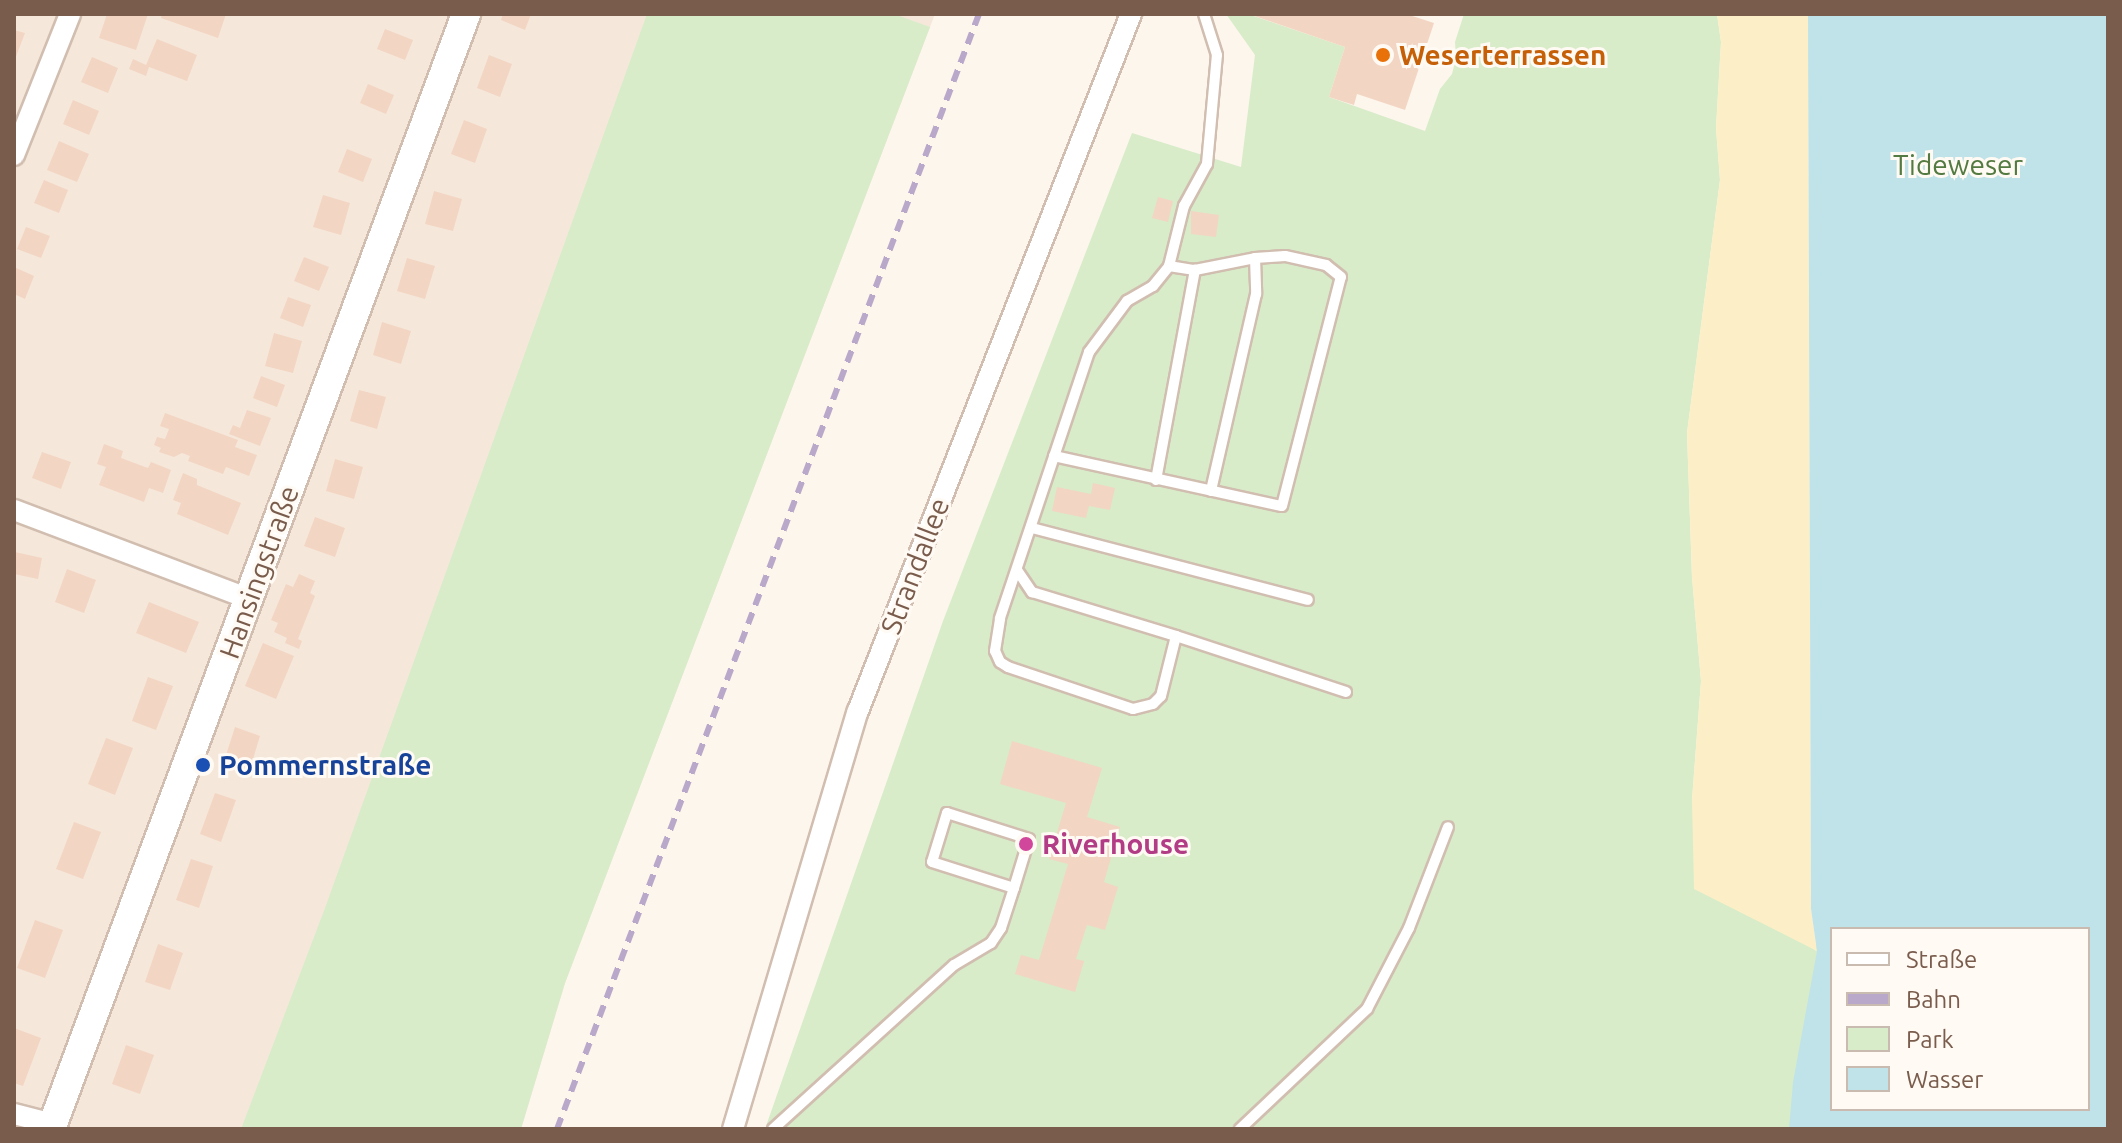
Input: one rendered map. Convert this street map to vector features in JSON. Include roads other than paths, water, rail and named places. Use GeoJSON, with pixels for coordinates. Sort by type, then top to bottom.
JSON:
{"type":"FeatureCollection","features":[{"type":"Feature","properties":{"kind":"street"},"geometry":{"type":"LineString","coordinates":[[14,155],[70,14]]}},
{"type":"Feature","properties":{"kind":"street","name":"Hansingstraße"},"geometry":{"type":"LineString","coordinates":[[52,1126],[466,14]]}},
{"type":"Feature","properties":{"kind":"street","name":"Strandallee"},"geometry":{"type":"LineString","coordinates":[[733,1129],[858,711],[1131,14]]}},
{"type":"Feature","properties":{"kind":"street"},"geometry":{"type":"LineString","coordinates":[[14,510],[249,599]]}},
{"type":"Feature","properties":{"kind":"street"},"geometry":{"type":"LineString","coordinates":[[14,1114],[52,1126]]}},
{"type":"Feature","properties":{"kind":"lane"},"geometry":{"type":"LineString","coordinates":[[1176,636],[1161,696],[1147,708],[1139,710],[1008,667],[1000,662],[995,651],[1000,618],[1089,352],[1127,301],[1153,286],[1169,266],[1180,217],[1207,164],[1217,55],[1204,14]]}},
{"type":"Feature","properties":{"kind":"lane"},"geometry":{"type":"LineString","coordinates":[[1054,456],[1282,506],[1341,277],[1326,265],[1285,256],[1255,258],[1195,270],[1169,266]]}},
{"type":"Feature","properties":{"kind":"lane"},"geometry":{"type":"LineString","coordinates":[[1211,491],[1256,294],[1255,258]]}},
{"type":"Feature","properties":{"kind":"lane"},"geometry":{"type":"LineString","coordinates":[[1156,480],[1195,270]]}},
{"type":"Feature","properties":{"kind":"lane"},"geometry":{"type":"LineString","coordinates":[[1032,528],[1308,600]]}},
{"type":"Feature","properties":{"kind":"lane"},"geometry":{"type":"LineString","coordinates":[[1017,570],[1032,592],[1346,692]]}},
{"type":"Feature","properties":{"kind":"lane"},"geometry":{"type":"LineString","coordinates":[[773,1129],[954,965],[991,943],[1001,928],[1014,888],[1029,839],[947,813],[932,862],[1014,888]]}},
{"type":"Feature","properties":{"kind":"lane"},"geometry":{"type":"LineString","coordinates":[[1240,1129],[1367,1009],[1409,928],[1448,827]]}},
{"type":"Feature","properties":{"kind":"water","name":"Tideweser"},"geometry":{"type":"Polygon","coordinates":[[[1808,14],[2108,14],[2108,1129],[1789,1129],[1793,1082],[1817,951],[1811,909],[1808,14]]]}},
{"type":"Feature","properties":{"kind":"railway"},"geometry":{"type":"LineString","coordinates":[[557,1129],[979,14]]}},
{"type":"Feature","properties":{"kind":"place","name":"Weserterrassen"},"geometry":{"type":"Point","coordinates":[1383,55]}},
{"type":"Feature","properties":{"kind":"place","name":"Pommernstraße"},"geometry":{"type":"Point","coordinates":[203,765]}},
{"type":"Feature","properties":{"kind":"place","name":"Riverhouse"},"geometry":{"type":"Point","coordinates":[1026,844]}}]}
